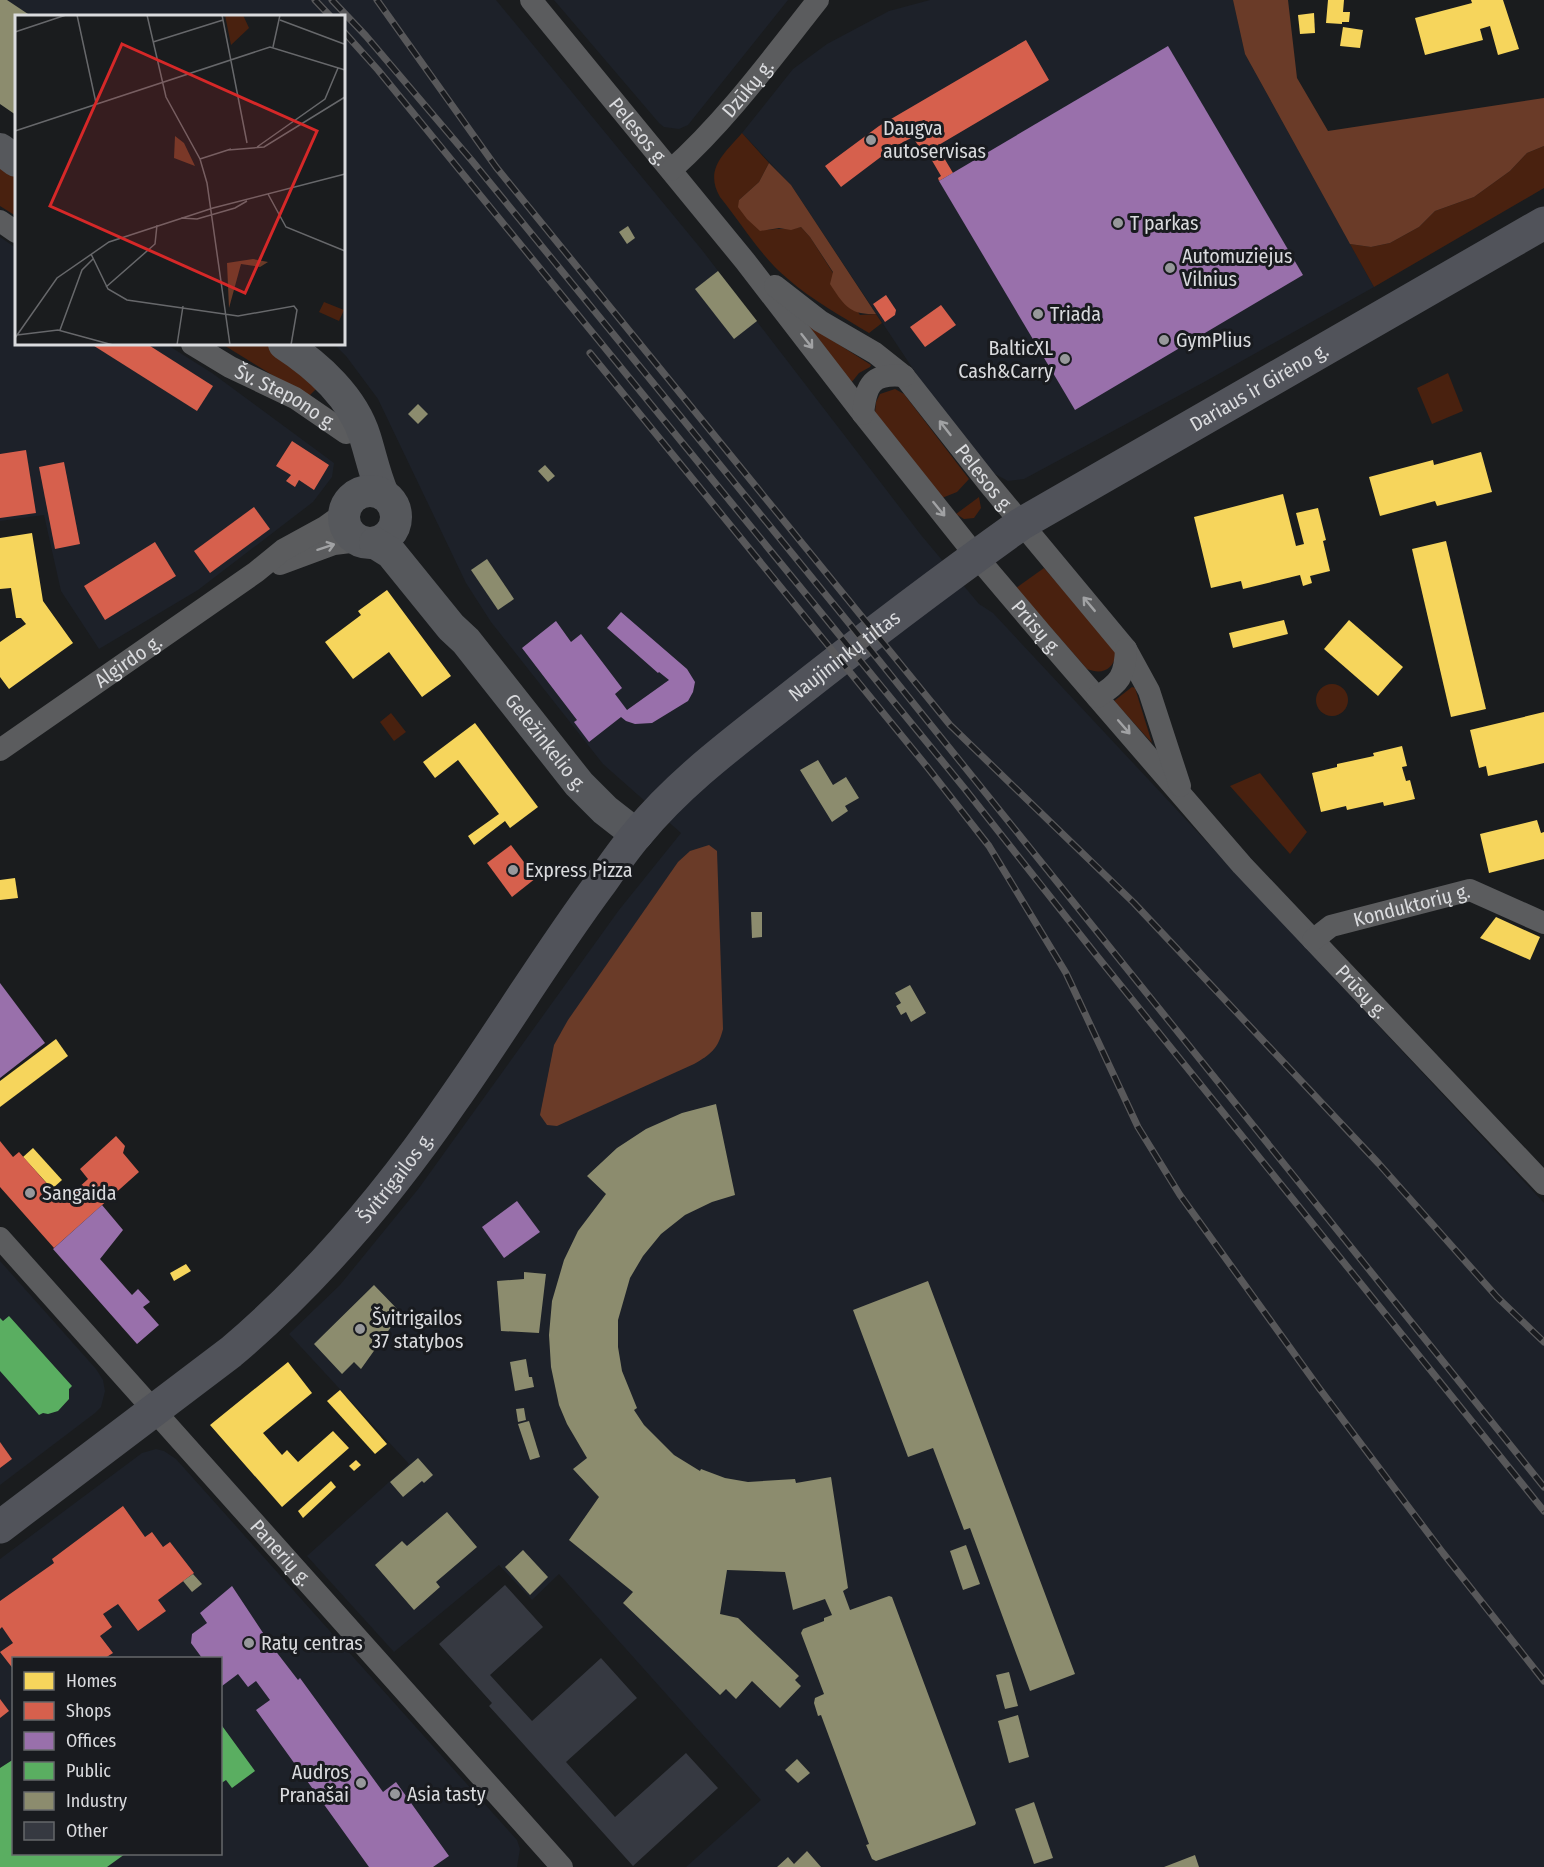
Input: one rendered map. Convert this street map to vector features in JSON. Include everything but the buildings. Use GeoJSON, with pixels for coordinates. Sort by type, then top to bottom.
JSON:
{"type":"FeatureCollection","features":[{"type":"Feature","properties":{"kind":"main road"},"geometry":{"type":"LineString","coordinates":[[0,149],[15,160]]}},
{"type":"Feature","properties":{"kind":"main road","name":"Dariaus ir Girėno g."},"geometry":{"type":"LineString","coordinates":[[965,564],[1021,524],[1544,223]]}},
{"type":"Feature","properties":{"kind":"main road"},"geometry":{"type":"LineString","coordinates":[[285,345],[318,369],[351,405],[360,421],[368,518]]}},
{"type":"Feature","properties":{"kind":"main road"},"geometry":{"type":"LineString","coordinates":[[338,392],[354,470],[368,518]]}},
{"type":"Feature","properties":{"kind":"main road","name":"Geležinkelio g."},"geometry":{"type":"LineString","coordinates":[[368,518],[391,553],[451,627],[466,641],[579,784],[605,810],[637,835]]}},
{"type":"Feature","properties":{"kind":"main road","name":"Naujininkų tiltas"},"geometry":{"type":"LineString","coordinates":[[714,758],[965,564]]}},
{"type":"Feature","properties":{"kind":"main road","name":"Švitrigailos g."},"geometry":{"type":"LineString","coordinates":[[0,1527],[231,1352],[266,1322],[301,1287],[374,1206],[407,1164],[454,1100],[571,923],[637,835],[669,799],[714,758]]}},
{"type":"Feature","properties":{"kind":"street","name":"Pelesos g."},"geometry":{"type":"LineString","coordinates":[[531,0],[745,261],[863,414],[965,564]]}},
{"type":"Feature","properties":{"kind":"street","name":"Dzūkų g."},"geometry":{"type":"LineString","coordinates":[[671,170],[698,146],[734,105],[818,0]]}},
{"type":"Feature","properties":{"kind":"street"},"geometry":{"type":"LineString","coordinates":[[0,221],[15,231]]}},
{"type":"Feature","properties":{"kind":"street","name":"Pelesos g."},"geometry":{"type":"LineString","coordinates":[[745,261],[820,321],[875,353],[904,376],[1021,524]]}},
{"type":"Feature","properties":{"kind":"street","name":"Šv. Stepono g."},"geometry":{"type":"LineString","coordinates":[[194,345],[230,367],[295,398],[346,433]]}},
{"type":"Feature","properties":{"kind":"street"},"geometry":{"type":"LineString","coordinates":[[863,414],[870,384],[877,378],[890,375],[904,376]]}},
{"type":"Feature","properties":{"kind":"street","name":"Algirdo g."},"geometry":{"type":"LineString","coordinates":[[0,750],[256,572],[283,550],[325,527],[368,518]]}},
{"type":"Feature","properties":{"kind":"street","name":"Algirdo g."},"geometry":{"type":"LineString","coordinates":[[256,572],[334,544],[368,518]]}},
{"type":"Feature","properties":{"kind":"street","name":"Prūsų g."},"geometry":{"type":"LineString","coordinates":[[1021,524],[1126,649],[1149,691],[1184,796]]}},
{"type":"Feature","properties":{"kind":"street","name":"Prūsų g."},"geometry":{"type":"LineString","coordinates":[[965,564],[1097,697],[1242,865],[1544,1184]]}},
{"type":"Feature","properties":{"kind":"street"},"geometry":{"type":"LineString","coordinates":[[1097,697],[1117,685],[1125,667],[1126,649]]}},
{"type":"Feature","properties":{"kind":"street","name":"Konduktorių g."},"geometry":{"type":"LineString","coordinates":[[1313,940],[1331,926],[1470,890],[1544,924]]}},
{"type":"Feature","properties":{"kind":"street","name":"Panerių g."},"geometry":{"type":"LineString","coordinates":[[0,1238],[557,1865]]}},
{"type":"Feature","properties":{"kind":"shaded area"},"geometry":{"type":"Polygon","coordinates":[[[0,0],[496,0],[702,250],[921,535],[979,604],[993,613],[1544,1203],[1544,1867],[686,1867],[761,1800],[559,1574],[532,1600],[499,1565],[394,1652],[307,1556],[409,1464],[289,1334],[340,1285],[419,1188],[619,910],[681,833],[603,764],[491,622],[466,583],[378,399],[335,345],[345,345],[345,15],[15,15],[15,114],[0,104],[0,0]]]}},
{"type":"Feature","properties":{"kind":"shaded area"},"geometry":{"type":"Polygon","coordinates":[[[554,0],[788,0],[688,125],[679,129],[664,127],[659,123],[554,0]]]}},
{"type":"Feature","properties":{"kind":"shaded area"},"geometry":{"type":"Polygon","coordinates":[[[930,0],[1233,0],[1245,54],[1374,287],[1024,479],[1008,481],[991,472],[921,381],[791,185],[742,133],[793,69],[827,44],[889,11],[930,0]]]}},
{"type":"Feature","properties":{"kind":"shaded area"},"geometry":{"type":"Polygon","coordinates":[[[1233,0],[1288,0],[1297,78],[1328,131],[1544,98],[1544,146],[1527,153],[1510,171],[1474,197],[1435,211],[1419,227],[1390,243],[1371,247],[1350,244],[1245,54],[1233,0]]]}},
{"type":"Feature","properties":{"kind":"shaded area"},"geometry":{"type":"Polygon","coordinates":[[[742,133],[769,163],[759,182],[739,200],[768,230],[801,227],[810,237],[860,315],[876,314],[882,323],[869,333],[817,301],[778,270],[760,251],[720,197],[714,178],[715,170],[723,155],[742,133]]]}},
{"type":"Feature","properties":{"kind":"shaded area"},"geometry":{"type":"Polygon","coordinates":[[[1544,146],[1544,188],[1374,287],[1350,244],[1371,247],[1390,243],[1419,227],[1435,211],[1474,197],[1510,171],[1527,153],[1544,146]]]}},
{"type":"Feature","properties":{"kind":"shaded area"},"geometry":{"type":"Polygon","coordinates":[[[0,161],[15,171],[15,215],[0,206],[0,161]]]}},
{"type":"Feature","properties":{"kind":"shaded area"},"geometry":{"type":"Polygon","coordinates":[[[769,163],[791,185],[876,314],[859,313],[844,303],[830,284],[833,272],[801,227],[791,230],[779,228],[760,231],[738,207],[739,200],[759,182],[769,163]]]}},
{"type":"Feature","properties":{"kind":"shaded area"},"geometry":{"type":"Polygon","coordinates":[[[0,237],[15,247],[15,345],[168,345],[212,373],[334,463],[332,477],[313,502],[198,590],[99,649],[61,591],[44,515],[0,521],[0,237]]]}},
{"type":"Feature","properties":{"kind":"shaded area"},"geometry":{"type":"Polygon","coordinates":[[[805,323],[871,365],[870,367],[859,373],[851,383],[805,323]]]}},
{"type":"Feature","properties":{"kind":"shaded area"},"geometry":{"type":"Polygon","coordinates":[[[224,345],[268,345],[302,368],[319,386],[308,397],[224,345]]]}},
{"type":"Feature","properties":{"kind":"shaded area"},"geometry":{"type":"Polygon","coordinates":[[[1448,373],[1463,411],[1432,424],[1417,388],[1448,373]]]}},
{"type":"Feature","properties":{"kind":"shaded area"},"geometry":{"type":"Polygon","coordinates":[[[895,389],[904,394],[969,479],[957,492],[942,498],[875,413],[876,402],[880,394],[895,389]]]}},
{"type":"Feature","properties":{"kind":"shaded area"},"geometry":{"type":"Polygon","coordinates":[[[979,497],[981,508],[974,518],[964,519],[956,514],[979,497]]]}},
{"type":"Feature","properties":{"kind":"shaded area"},"geometry":{"type":"Polygon","coordinates":[[[1044,568],[1108,641],[1116,654],[1112,664],[1106,670],[1087,669],[1016,588],[1044,568]]]}},
{"type":"Feature","properties":{"kind":"shaded area"},"geometry":{"type":"Polygon","coordinates":[[[1332,684],[1344,688],[1348,700],[1344,712],[1332,716],[1320,712],[1316,700],[1320,688],[1332,684]]]}},
{"type":"Feature","properties":{"kind":"shaded area"},"geometry":{"type":"Polygon","coordinates":[[[1132,687],[1135,688],[1152,743],[1114,701],[1132,687]]]}},
{"type":"Feature","properties":{"kind":"shaded area"},"geometry":{"type":"Polygon","coordinates":[[[391,713],[406,732],[394,741],[380,722],[391,713]]]}},
{"type":"Feature","properties":{"kind":"shaded area"},"geometry":{"type":"Polygon","coordinates":[[[1260,773],[1307,832],[1290,854],[1230,786],[1260,773]]]}},
{"type":"Feature","properties":{"kind":"shaded area"},"geometry":{"type":"Polygon","coordinates":[[[709,845],[717,851],[723,1029],[719,1042],[709,1054],[694,1064],[557,1126],[547,1125],[540,1115],[554,1045],[568,1020],[678,862],[690,851],[709,845]]]}},
{"type":"Feature","properties":{"kind":"shaded area"},"geometry":{"type":"Polygon","coordinates":[[[0,1261],[96,1369],[103,1380],[105,1391],[101,1407],[95,1413],[0,1485],[0,1261]]]}},
{"type":"Feature","properties":{"kind":"shaded area"},"geometry":{"type":"Polygon","coordinates":[[[156,1449],[164,1451],[176,1459],[517,1840],[520,1849],[517,1867],[0,1867],[0,1559],[142,1453],[156,1449]]]}},
{"type":"Feature","properties":{"kind":"railway"},"geometry":{"type":"LineString","coordinates":[[315,0],[329,15]]}},
{"type":"Feature","properties":{"kind":"railway"},"geometry":{"type":"LineString","coordinates":[[332,0],[366,36],[473,162],[848,622],[1544,1487]]}},
{"type":"Feature","properties":{"kind":"railway"},"geometry":{"type":"LineString","coordinates":[[377,0],[496,167],[950,725],[1134,903],[1379,1164],[1497,1297],[1544,1342]]}},
{"type":"Feature","properties":{"kind":"railway"},"geometry":{"type":"LineString","coordinates":[[345,33],[378,70],[965,789],[1544,1511]]}},
{"type":"Feature","properties":{"kind":"railway"},"geometry":{"type":"LineString","coordinates":[[590,353],[989,846],[1066,973],[1138,1127],[1180,1195],[1319,1388],[1443,1553],[1544,1681]]}},
{"type":"Feature","properties":{"kind":"place","name":"Daugva autoservisas"},"geometry":{"type":"Point","coordinates":[871,140]}},
{"type":"Feature","properties":{"kind":"place","name":"T parkas"},"geometry":{"type":"Point","coordinates":[1118,223]}},
{"type":"Feature","properties":{"kind":"place","name":"Automuziejus Vilnius"},"geometry":{"type":"Point","coordinates":[1170,268]}},
{"type":"Feature","properties":{"kind":"place","name":"Triada"},"geometry":{"type":"Point","coordinates":[1038,314]}},
{"type":"Feature","properties":{"kind":"place","name":"GymPlius"},"geometry":{"type":"Point","coordinates":[1164,340]}},
{"type":"Feature","properties":{"kind":"place","name":"BalticXL Cash&Carry"},"geometry":{"type":"Point","coordinates":[1065,359]}},
{"type":"Feature","properties":{"kind":"place","name":"Express Pizza"},"geometry":{"type":"Point","coordinates":[513,870]}},
{"type":"Feature","properties":{"kind":"place","name":"Sangaida"},"geometry":{"type":"Point","coordinates":[30,1193]}},
{"type":"Feature","properties":{"kind":"place","name":"Švitrigailos 37 statybos"},"geometry":{"type":"Point","coordinates":[360,1329]}},
{"type":"Feature","properties":{"kind":"place","name":"Ratų centras"},"geometry":{"type":"Point","coordinates":[249,1643]}},
{"type":"Feature","properties":{"kind":"place","name":"Audros Pranašai"},"geometry":{"type":"Point","coordinates":[361,1783]}},
{"type":"Feature","properties":{"kind":"place","name":"Asia tasty"},"geometry":{"type":"Point","coordinates":[395,1794]}}]}
